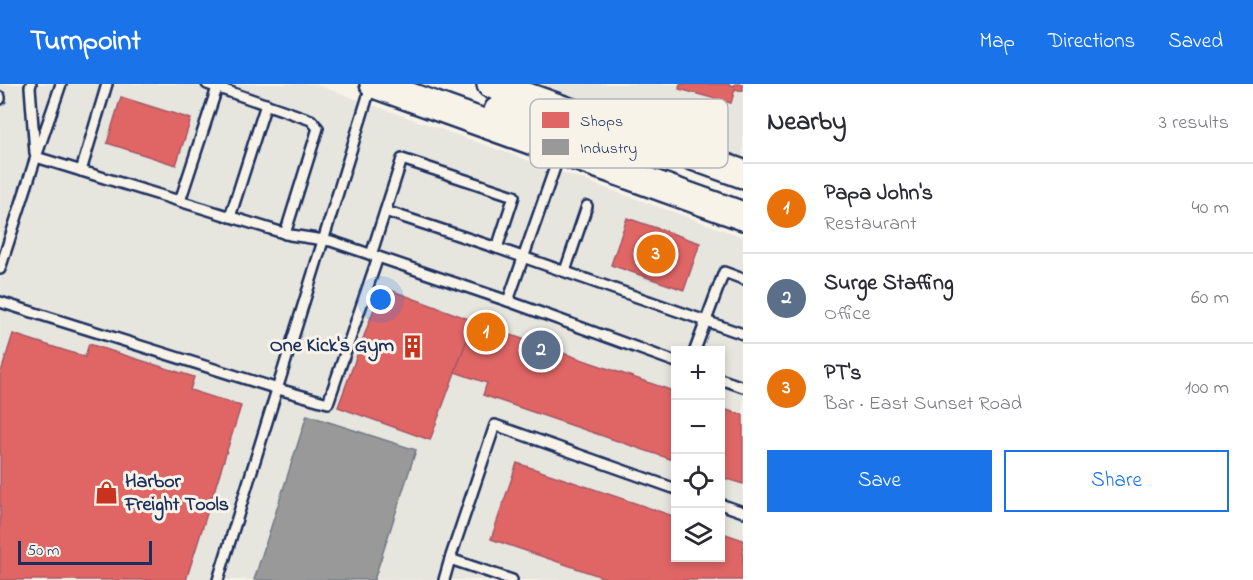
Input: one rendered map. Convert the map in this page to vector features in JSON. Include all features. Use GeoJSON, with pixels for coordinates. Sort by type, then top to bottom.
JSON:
{"type":"FeatureCollection","features":[{"type":"Feature","properties":{"kind":"main road"},"geometry":{"type":"LineString","coordinates":[[373,84],[530,140]]}},
{"type":"Feature","properties":{"kind":"main road"},"geometry":{"type":"LineString","coordinates":[[491,84],[533,99]]}},
{"type":"Feature","properties":{"kind":"main road"},"geometry":{"type":"LineString","coordinates":[[430,104],[438,100],[453,101],[530,121]]}},
{"type":"Feature","properties":{"kind":"main road"},"geometry":{"type":"LineString","coordinates":[[609,168],[743,216]]}},
{"type":"Feature","properties":{"kind":"main road"},"geometry":{"type":"LineString","coordinates":[[676,168],[693,173],[733,171]]}},
{"type":"Feature","properties":{"kind":"lane"},"geometry":{"type":"LineString","coordinates":[[31,84],[36,157]]}},
{"type":"Feature","properties":{"kind":"lane"},"geometry":{"type":"LineString","coordinates":[[0,269],[61,84]]}},
{"type":"Feature","properties":{"kind":"lane"},"geometry":{"type":"LineString","coordinates":[[81,171],[107,84]]}},
{"type":"Feature","properties":{"kind":"lane"},"geometry":{"type":"LineString","coordinates":[[207,84],[311,120],[318,129],[285,234]]}},
{"type":"Feature","properties":{"kind":"lane"},"geometry":{"type":"LineString","coordinates":[[218,580],[373,84]]}},
{"type":"Feature","properties":{"kind":"lane"},"geometry":{"type":"LineString","coordinates":[[522,84],[543,99]]}},
{"type":"Feature","properties":{"kind":"lane"},"geometry":{"type":"LineString","coordinates":[[180,201],[217,88]]}},
{"type":"Feature","properties":{"kind":"lane"},"geometry":{"type":"LineString","coordinates":[[230,217],[266,104]]}},
{"type":"Feature","properties":{"kind":"lane"},"geometry":{"type":"LineString","coordinates":[[36,157],[285,234],[331,241],[508,301],[671,361]]}},
{"type":"Feature","properties":{"kind":"lane"},"geometry":{"type":"LineString","coordinates":[[0,302],[328,403],[402,159],[514,196],[497,248]]}},
{"type":"Feature","properties":{"kind":"lane"},"geometry":{"type":"LineString","coordinates":[[508,301],[555,168]]}},
{"type":"Feature","properties":{"kind":"lane"},"geometry":{"type":"LineString","coordinates":[[565,271],[587,207]]}},
{"type":"Feature","properties":{"kind":"lane"},"geometry":{"type":"LineString","coordinates":[[385,211],[743,334]]}},
{"type":"Feature","properties":{"kind":"lane"},"geometry":{"type":"LineString","coordinates":[[697,346],[724,272],[743,279]]}},
{"type":"Feature","properties":{"kind":"lane"},"geometry":{"type":"LineString","coordinates":[[725,381],[743,387]]}},
{"type":"Feature","properties":{"kind":"lane"},"geometry":{"type":"LineString","coordinates":[[444,580],[495,425],[671,488]]}},
{"type":"Feature","properties":{"kind":"lane"},"geometry":{"type":"LineString","coordinates":[[725,506],[743,512]]}},
{"type":"Feature","properties":{"kind":"lane"},"geometry":{"type":"LineString","coordinates":[[450,560],[512,580]]}},
{"type":"Feature","properties":{"kind":"shaded area"},"geometry":{"type":"Polygon","coordinates":[[[0,84],[314,84],[530,161],[530,168],[550,168],[743,237],[743,580],[0,580],[0,84]]]}},
{"type":"Feature","properties":{"kind":"shaded area"},"geometry":{"type":"Polygon","coordinates":[[[527,84],[743,84],[743,163],[728,158],[728,99],[568,99],[527,84]]]}},
{"type":"Feature","properties":{"kind":"building: Shops"},"geometry":{"type":"Polygon","coordinates":[[[680,84],[734,86],[743,84],[743,91],[735,89],[731,103],[728,102],[728,99],[716,99],[679,89],[680,84]]]}},
{"type":"Feature","properties":{"kind":"building: Shops"},"geometry":{"type":"Polygon","coordinates":[[[121,97],[191,119],[176,165],[107,143],[121,97]]]}},
{"type":"Feature","properties":{"kind":"building: Shops"},"geometry":{"type":"Polygon","coordinates":[[[627,218],[700,243],[684,290],[611,265],[627,218]]]}},
{"type":"Feature","properties":{"kind":"building: Shops","name":"One Kick's Gym"},"geometry":{"type":"Polygon","coordinates":[[[382,287],[474,321],[430,440],[338,407],[382,287]]]}},
{"type":"Feature","properties":{"kind":"building: Shops"},"geometry":{"type":"Polygon","coordinates":[[[474,321],[496,328],[492,339],[502,342],[505,333],[671,390],[671,459],[483,395],[487,383],[455,372],[474,321]]]}},
{"type":"Feature","properties":{"kind":"building: Shops","name":"Harbor Freight Tools"},"geometry":{"type":"Polygon","coordinates":[[[13,334],[85,357],[89,344],[194,377],[190,390],[241,406],[186,580],[0,580],[0,375],[13,334]]]}},
{"type":"Feature","properties":{"kind":"building: Shops"},"geometry":{"type":"Polygon","coordinates":[[[725,410],[743,415],[743,484],[725,479],[725,410]]]}},
{"type":"Feature","properties":{"kind":"building: Shops"},"geometry":{"type":"Polygon","coordinates":[[[517,463],[671,515],[671,562],[725,562],[725,534],[743,540],[743,580],[611,580],[491,539],[517,463]]]}},
{"type":"Feature","properties":{"kind":"building: Industry"},"geometry":{"type":"Polygon","coordinates":[[[307,415],[416,450],[374,580],[254,580],[307,415]]]}},
{"type":"Feature","properties":{"kind":"place","name":"PT's"},"geometry":{"type":"Point","coordinates":[656,254]}},
{"type":"Feature","properties":{"kind":"place","name":"Papa John's"},"geometry":{"type":"Point","coordinates":[486,332]}},
{"type":"Feature","properties":{"kind":"place","name":"One Kick's Gym"},"geometry":{"type":"Point","coordinates":[412,346]}},
{"type":"Feature","properties":{"kind":"place","name":"Surge Staffing"},"geometry":{"type":"Point","coordinates":[541,350]}},
{"type":"Feature","properties":{"kind":"place","name":"Harbor Freight Tools"},"geometry":{"type":"Point","coordinates":[107,493]}}]}
